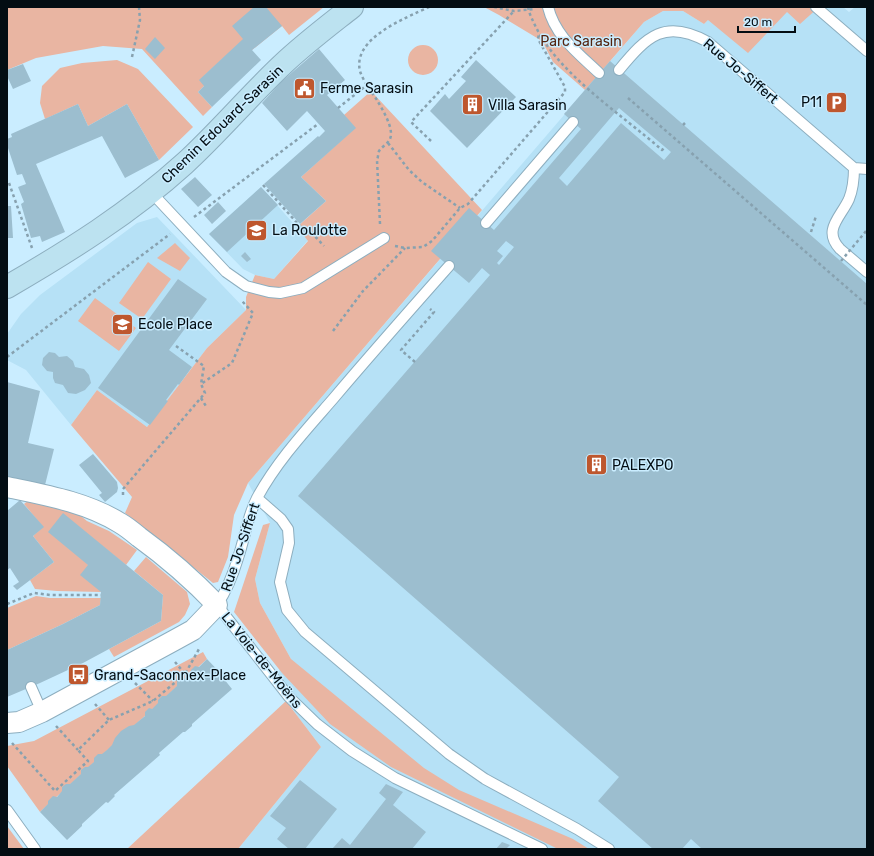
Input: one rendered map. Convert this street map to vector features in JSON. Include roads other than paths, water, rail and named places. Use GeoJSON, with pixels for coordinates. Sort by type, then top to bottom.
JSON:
{"type":"FeatureCollection","features":[{"type":"Feature","properties":{"kind":"street","name":"Chemin Edouard-Sarasin"},"geometry":{"type":"LineString","coordinates":[[7,287],[60,256],[103,228],[151,192],[204,145],[281,66],[312,38],[352,7]]}},
{"type":"Feature","properties":{"kind":"street","name":"La Voie-de-Moëns"},"geometry":{"type":"LineString","coordinates":[[7,487],[56,497],[94,510],[120,523],[161,553],[194,581],[217,605]]}},
{"type":"Feature","properties":{"kind":"street","name":"Rue Jo-Siffert"},"geometry":{"type":"LineString","coordinates":[[7,723],[20,722],[42,712],[126,668],[193,630],[217,605]]}},
{"type":"Feature","properties":{"kind":"lane"},"geometry":{"type":"LineString","coordinates":[[548,7],[554,25],[560,34],[599,73]]}},
{"type":"Feature","properties":{"kind":"lane"},"geometry":{"type":"LineString","coordinates":[[816,7],[867,51]]}},
{"type":"Feature","properties":{"kind":"lane","name":"Rue Jo-Siffert"},"geometry":{"type":"LineString","coordinates":[[619,70],[646,40],[656,34],[673,30],[694,34],[708,42],[854,168]]}},
{"type":"Feature","properties":{"kind":"lane"},"geometry":{"type":"LineString","coordinates":[[486,223],[573,122]]}},
{"type":"Feature","properties":{"kind":"lane"},"geometry":{"type":"LineString","coordinates":[[867,169],[854,168],[854,181],[848,199],[834,224],[832,236],[836,245],[867,272]]}},
{"type":"Feature","properties":{"kind":"lane"},"geometry":{"type":"LineString","coordinates":[[151,192],[226,272],[246,286],[257,290],[280,293],[303,288],[384,238]]}},
{"type":"Feature","properties":{"kind":"lane","name":"Rue Jo-Siffert"},"geometry":{"type":"LineString","coordinates":[[217,605],[227,590],[238,558],[249,515],[267,481],[296,441],[449,266]]}},
{"type":"Feature","properties":{"kind":"lane"},"geometry":{"type":"LineString","coordinates":[[257,498],[281,519],[288,529],[289,543],[280,582],[287,610],[305,632],[449,754],[485,779],[577,829],[609,849]]}},
{"type":"Feature","properties":{"kind":"lane","name":"La Voie-de-Moëns"},"geometry":{"type":"LineString","coordinates":[[217,605],[289,697],[317,724],[352,751],[395,778],[542,849]]}},
{"type":"Feature","properties":{"kind":"lane"},"geometry":{"type":"LineString","coordinates":[[31,687],[42,712]]}},
{"type":"Feature","properties":{"kind":"lane"},"geometry":{"type":"LineString","coordinates":[[7,810],[35,849]]}},
{"type":"Feature","properties":{"kind":"place","name":"Ferme Sarasin"},"geometry":{"type":"Point","coordinates":[305,88]}},
{"type":"Feature","properties":{"kind":"place","name":"P11"},"geometry":{"type":"Point","coordinates":[837,102]}},
{"type":"Feature","properties":{"kind":"place","name":"Villa Sarasin"},"geometry":{"type":"Point","coordinates":[472,105]}},
{"type":"Feature","properties":{"kind":"place","name":"La Roulotte"},"geometry":{"type":"Point","coordinates":[256,230]}},
{"type":"Feature","properties":{"kind":"place","name":"Ecole Place"},"geometry":{"type":"Point","coordinates":[123,324]}},
{"type":"Feature","properties":{"kind":"place","name":"PALEXPO"},"geometry":{"type":"Point","coordinates":[596,465]}},
{"type":"Feature","properties":{"kind":"place","name":"Grand-Saconnex-Place"},"geometry":{"type":"Point","coordinates":[78,675]}},
{"type":"Feature","properties":{"kind":"park label","name":"Parc Sarasin"},"geometry":{"type":"Point","coordinates":[581,41]}}]}
